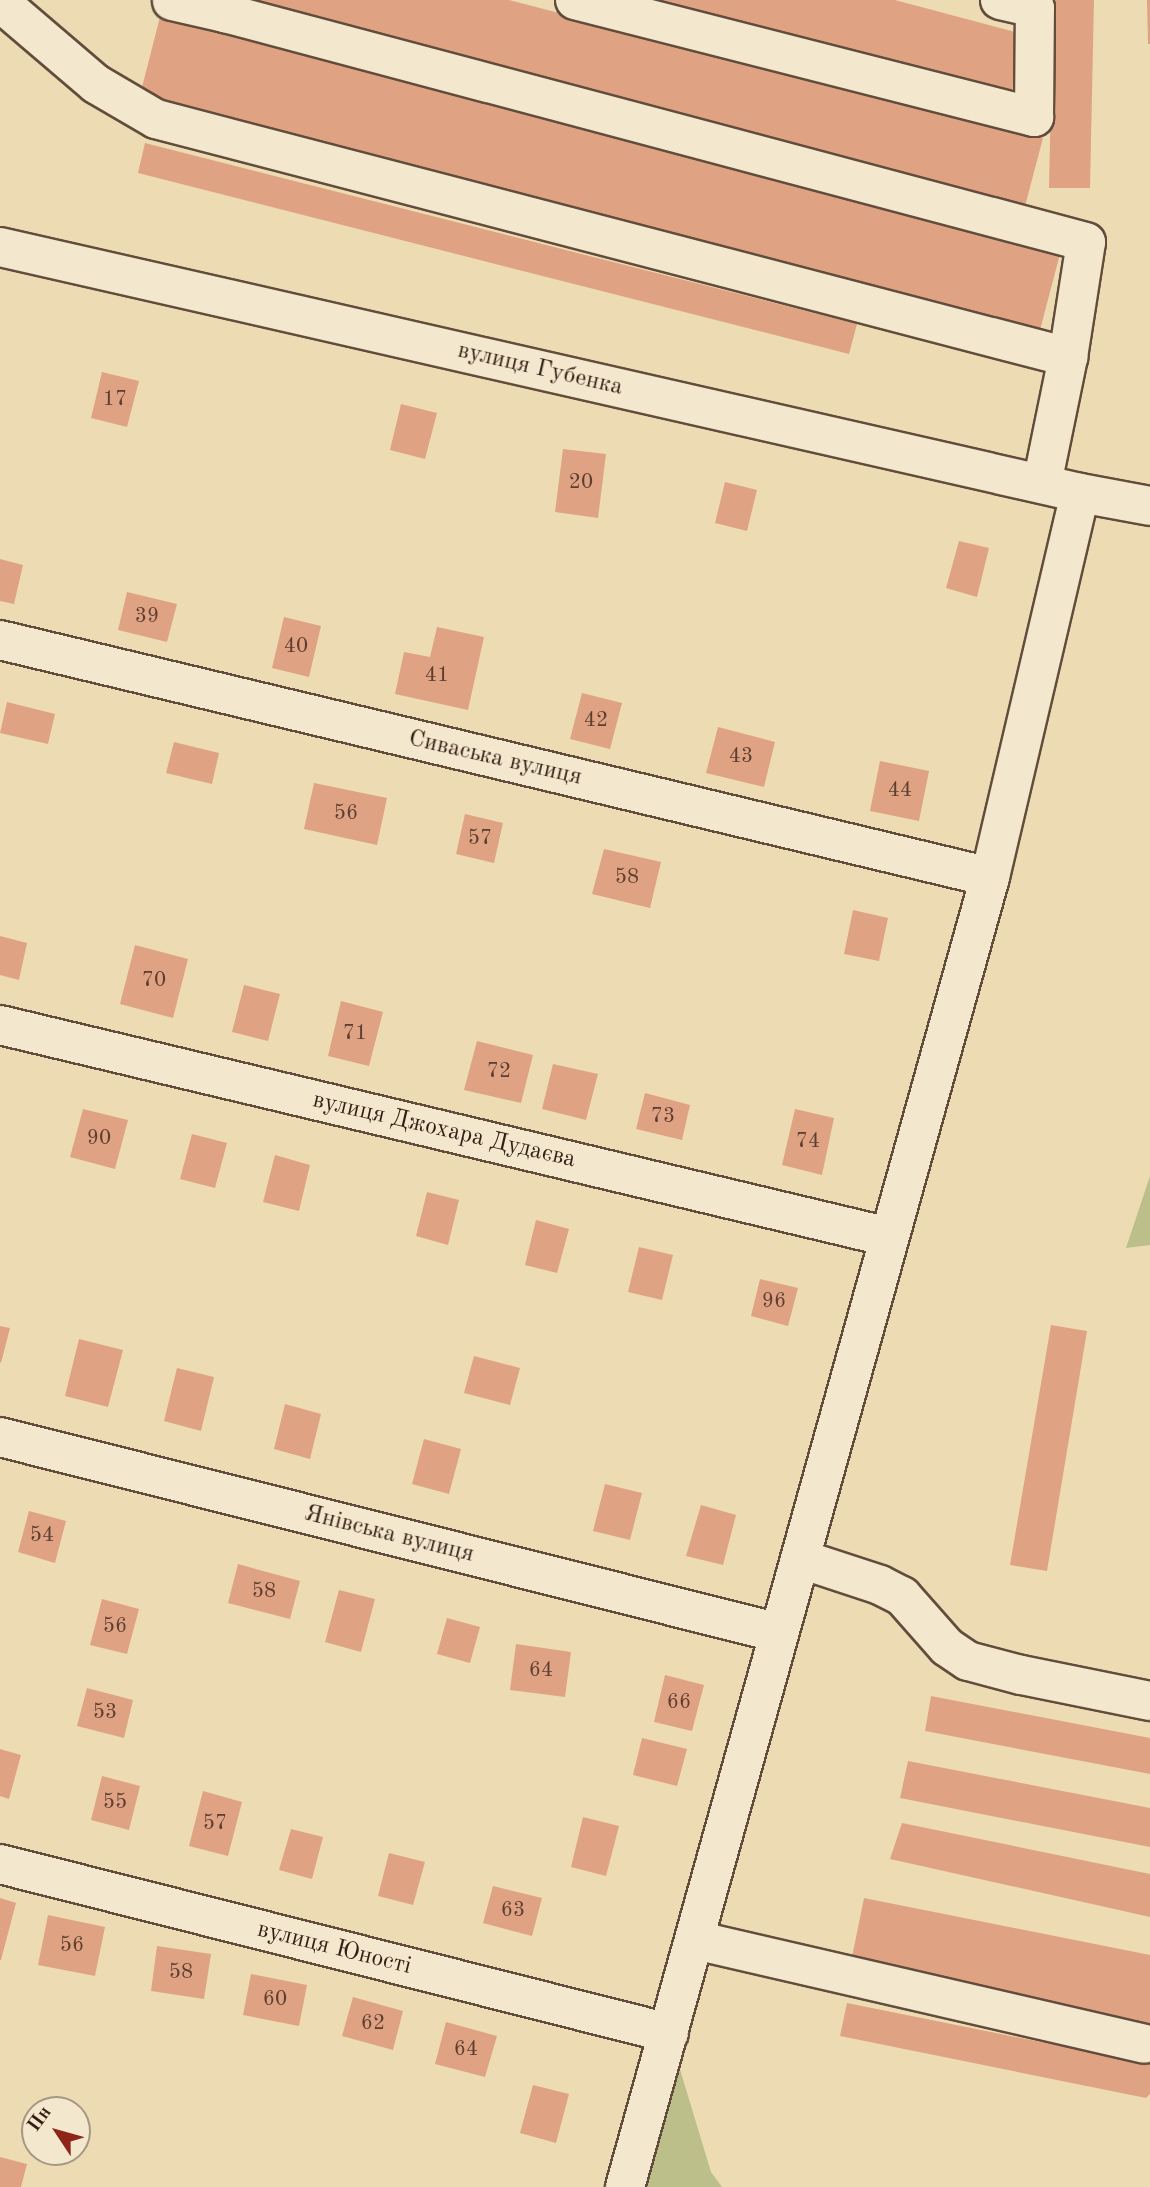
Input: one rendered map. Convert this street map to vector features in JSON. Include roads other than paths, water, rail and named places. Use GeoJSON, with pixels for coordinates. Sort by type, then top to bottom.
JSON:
{"type":"FeatureCollection","features":[{"type":"Feature","properties":{"kind":"street"},"geometry":{"type":"LineString","coordinates":[[575,0],[1034,117],[1023,3]]}},
{"type":"Feature","properties":{"kind":"street"},"geometry":{"type":"LineString","coordinates":[[172,1],[227,6],[1086,242],[1068,357],[1042,484]]}},
{"type":"Feature","properties":{"kind":"street"},"geometry":{"type":"LineString","coordinates":[[0,2],[96,84],[156,119],[1068,357]]}},
{"type":"Feature","properties":{"kind":"street","name":"вулиця Губенка"},"geometry":{"type":"LineString","coordinates":[[0,247],[1080,493],[1150,506]]}},
{"type":"Feature","properties":{"kind":"street"},"geometry":{"type":"LineString","coordinates":[[625,2187],[990,877],[1080,493]]}},
{"type":"Feature","properties":{"kind":"street","name":"Сиваська вулиця"},"geometry":{"type":"LineString","coordinates":[[0,640],[990,877]]}},
{"type":"Feature","properties":{"kind":"street","name":"вулиця Джохара Дудаєва"},"geometry":{"type":"LineString","coordinates":[[0,1024],[888,1237]]}},
{"type":"Feature","properties":{"kind":"street","name":"Янівська вулиця"},"geometry":{"type":"LineString","coordinates":[[0,1437],[779,1633]]}},
{"type":"Feature","properties":{"kind":"street"},"geometry":{"type":"LineString","coordinates":[[801,1559],[880,1585],[902,1596],[947,1647],[968,1661],[1021,1675],[1150,1701]]}},
{"type":"Feature","properties":{"kind":"street","name":"вулиця Юності"},"geometry":{"type":"LineString","coordinates":[[0,1864],[669,2033]]}},
{"type":"Feature","properties":{"kind":"street"},"geometry":{"type":"LineString","coordinates":[[695,1940],[1144,2044]]}}]}
